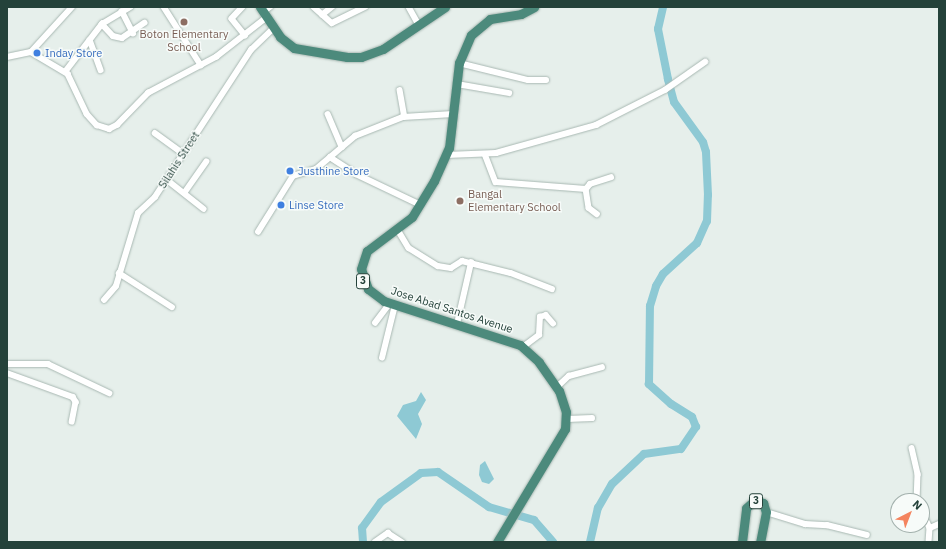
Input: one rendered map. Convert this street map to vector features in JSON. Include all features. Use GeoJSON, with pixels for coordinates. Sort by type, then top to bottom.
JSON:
{"type":"FeatureCollection","features":[{"type":"Feature","properties":{"kind":"highway"},"geometry":{"type":"LineString","coordinates":[[265,11],[274,28],[283,40],[294,48],[346,57],[361,56],[383,49],[418,23],[445,7]]}},
{"type":"Feature","properties":{"kind":"highway","name":"Jose Abad Santos Avenue"},"geometry":{"type":"LineString","coordinates":[[534,7],[482,24],[467,41],[459,63],[447,155],[421,205],[398,230],[370,247],[361,270],[368,290],[393,304],[523,347],[539,362],[557,387],[565,405],[567,419]]}},
{"type":"Feature","properties":{"kind":"highway"},"geometry":{"type":"LineString","coordinates":[[497,542],[562,436],[567,419]]}},
{"type":"Feature","properties":{"kind":"highway","name":"3"},"geometry":{"type":"LineString","coordinates":[[742,542],[750,503],[755,500],[763,503],[766,512],[760,542]]}},
{"type":"Feature","properties":{"kind":"street"},"geometry":{"type":"LineString","coordinates":[[7,57],[31,52],[72,7]]}},
{"type":"Feature","properties":{"kind":"street"},"geometry":{"type":"LineString","coordinates":[[65,72],[102,24],[130,7]]}},
{"type":"Feature","properties":{"kind":"street"},"geometry":{"type":"LineString","coordinates":[[164,7],[201,65]]}},
{"type":"Feature","properties":{"kind":"street"},"geometry":{"type":"LineString","coordinates":[[243,7],[232,19],[245,35]]}},
{"type":"Feature","properties":{"kind":"street"},"geometry":{"type":"LineString","coordinates":[[314,7],[322,15],[335,23],[365,7]]}},
{"type":"Feature","properties":{"kind":"street"},"geometry":{"type":"LineString","coordinates":[[322,15],[332,7]]}},
{"type":"Feature","properties":{"kind":"street"},"geometry":{"type":"LineString","coordinates":[[409,7],[418,23]]}},
{"type":"Feature","properties":{"kind":"street"},"geometry":{"type":"LineString","coordinates":[[122,11],[133,33]]}},
{"type":"Feature","properties":{"kind":"street"},"geometry":{"type":"LineString","coordinates":[[31,52],[65,72],[92,121],[109,129],[117,125],[148,93],[201,65],[245,35],[265,11]]}},
{"type":"Feature","properties":{"kind":"street"},"geometry":{"type":"LineString","coordinates":[[102,24],[117,38],[133,33],[144,23]]}},
{"type":"Feature","properties":{"kind":"street","name":"Silahis Street"},"geometry":{"type":"LineString","coordinates":[[104,300],[116,286],[135,217],[166,179],[247,55],[274,28]]}},
{"type":"Feature","properties":{"kind":"street"},"geometry":{"type":"LineString","coordinates":[[90,40],[101,70]]}},
{"type":"Feature","properties":{"kind":"street"},"geometry":{"type":"LineString","coordinates":[[447,155],[485,154],[596,125],[664,90],[705,62]]}},
{"type":"Feature","properties":{"kind":"street"},"geometry":{"type":"LineString","coordinates":[[459,63],[528,80],[546,80]]}},
{"type":"Feature","properties":{"kind":"street"},"geometry":{"type":"LineString","coordinates":[[457,84],[508,93]]}},
{"type":"Feature","properties":{"kind":"street"},"geometry":{"type":"LineString","coordinates":[[400,90],[405,116]]}},
{"type":"Feature","properties":{"kind":"street"},"geometry":{"type":"LineString","coordinates":[[328,114],[342,147]]}},
{"type":"Feature","properties":{"kind":"street"},"geometry":{"type":"LineString","coordinates":[[258,232],[293,176],[316,169],[342,147],[367,129],[405,116],[453,114]]}},
{"type":"Feature","properties":{"kind":"street"},"geometry":{"type":"LineString","coordinates":[[155,133],[183,153]]}},
{"type":"Feature","properties":{"kind":"street"},"geometry":{"type":"LineString","coordinates":[[485,154],[496,182],[586,189]]}},
{"type":"Feature","properties":{"kind":"street"},"geometry":{"type":"LineString","coordinates":[[330,157],[356,174],[421,205]]}},
{"type":"Feature","properties":{"kind":"street"},"geometry":{"type":"LineString","coordinates":[[185,192],[206,162]]}},
{"type":"Feature","properties":{"kind":"street"},"geometry":{"type":"LineString","coordinates":[[597,214],[589,208],[586,189],[590,184],[611,177]]}},
{"type":"Feature","properties":{"kind":"street"},"geometry":{"type":"LineString","coordinates":[[166,179],[185,192],[204,209]]}},
{"type":"Feature","properties":{"kind":"street"},"geometry":{"type":"LineString","coordinates":[[398,230],[409,248],[431,263],[443,268],[451,268],[459,262],[471,263],[495,272],[511,273],[552,289]]}},
{"type":"Feature","properties":{"kind":"street"},"geometry":{"type":"LineString","coordinates":[[457,324],[471,263]]}},
{"type":"Feature","properties":{"kind":"street"},"geometry":{"type":"LineString","coordinates":[[119,273],[172,307]]}},
{"type":"Feature","properties":{"kind":"street"},"geometry":{"type":"LineString","coordinates":[[375,323],[393,304]]}},
{"type":"Feature","properties":{"kind":"street"},"geometry":{"type":"LineString","coordinates":[[382,358],[393,304]]}},
{"type":"Feature","properties":{"kind":"street"},"geometry":{"type":"LineString","coordinates":[[523,347],[538,336],[540,318],[546,315],[553,323]]}},
{"type":"Feature","properties":{"kind":"street"},"geometry":{"type":"LineString","coordinates":[[7,364],[48,364],[109,393]]}},
{"type":"Feature","properties":{"kind":"street"},"geometry":{"type":"LineString","coordinates":[[557,387],[570,376],[602,367]]}},
{"type":"Feature","properties":{"kind":"street"},"geometry":{"type":"LineString","coordinates":[[7,373],[73,397],[76,402],[72,422]]}},
{"type":"Feature","properties":{"kind":"street"},"geometry":{"type":"LineString","coordinates":[[567,419],[592,418]]}},
{"type":"Feature","properties":{"kind":"street"},"geometry":{"type":"LineString","coordinates":[[912,448],[918,474],[917,493]]}},
{"type":"Feature","properties":{"kind":"street"},"geometry":{"type":"LineString","coordinates":[[766,512],[804,524],[827,525],[866,535]]}},
{"type":"Feature","properties":{"kind":"street"},"geometry":{"type":"LineString","coordinates":[[930,528],[939,524]]}},
{"type":"Feature","properties":{"kind":"street"},"geometry":{"type":"LineString","coordinates":[[375,542],[388,533],[402,542]]}},
{"type":"Feature","properties":{"kind":"water"},"geometry":{"type":"Polygon","coordinates":[[[421,392],[426,400],[418,414],[422,424],[416,439],[397,416],[403,405],[416,401],[421,392]]]}},
{"type":"Feature","properties":{"kind":"water"},"geometry":{"type":"Polygon","coordinates":[[[485,461],[494,479],[489,484],[482,482],[479,475],[480,465],[485,461]]]}},
{"type":"Feature","properties":{"kind":"waterway"},"geometry":{"type":"LineString","coordinates":[[590,542],[598,508],[612,484],[644,454],[681,449],[696,427],[692,417],[671,404],[649,384],[650,306],[656,286],[663,274],[697,243],[707,221],[708,195],[706,152],[703,142],[674,102],[668,79],[658,29],[663,7]]}},
{"type":"Feature","properties":{"kind":"waterway"},"geometry":{"type":"LineString","coordinates":[[363,542],[362,528],[381,502],[421,473],[438,472],[489,507],[534,520],[553,542]]}},
{"type":"Feature","properties":{"kind":"place","name":"Boton Elementary School"},"geometry":{"type":"Point","coordinates":[184,22]}},
{"type":"Feature","properties":{"kind":"place","name":"Inday Store"},"geometry":{"type":"Point","coordinates":[37,53]}},
{"type":"Feature","properties":{"kind":"place","name":"Justhine Store"},"geometry":{"type":"Point","coordinates":[290,171]}},
{"type":"Feature","properties":{"kind":"place","name":"Bangal Elementary School"},"geometry":{"type":"Point","coordinates":[460,201]}},
{"type":"Feature","properties":{"kind":"place","name":"Linse Store"},"geometry":{"type":"Point","coordinates":[281,205]}}]}
